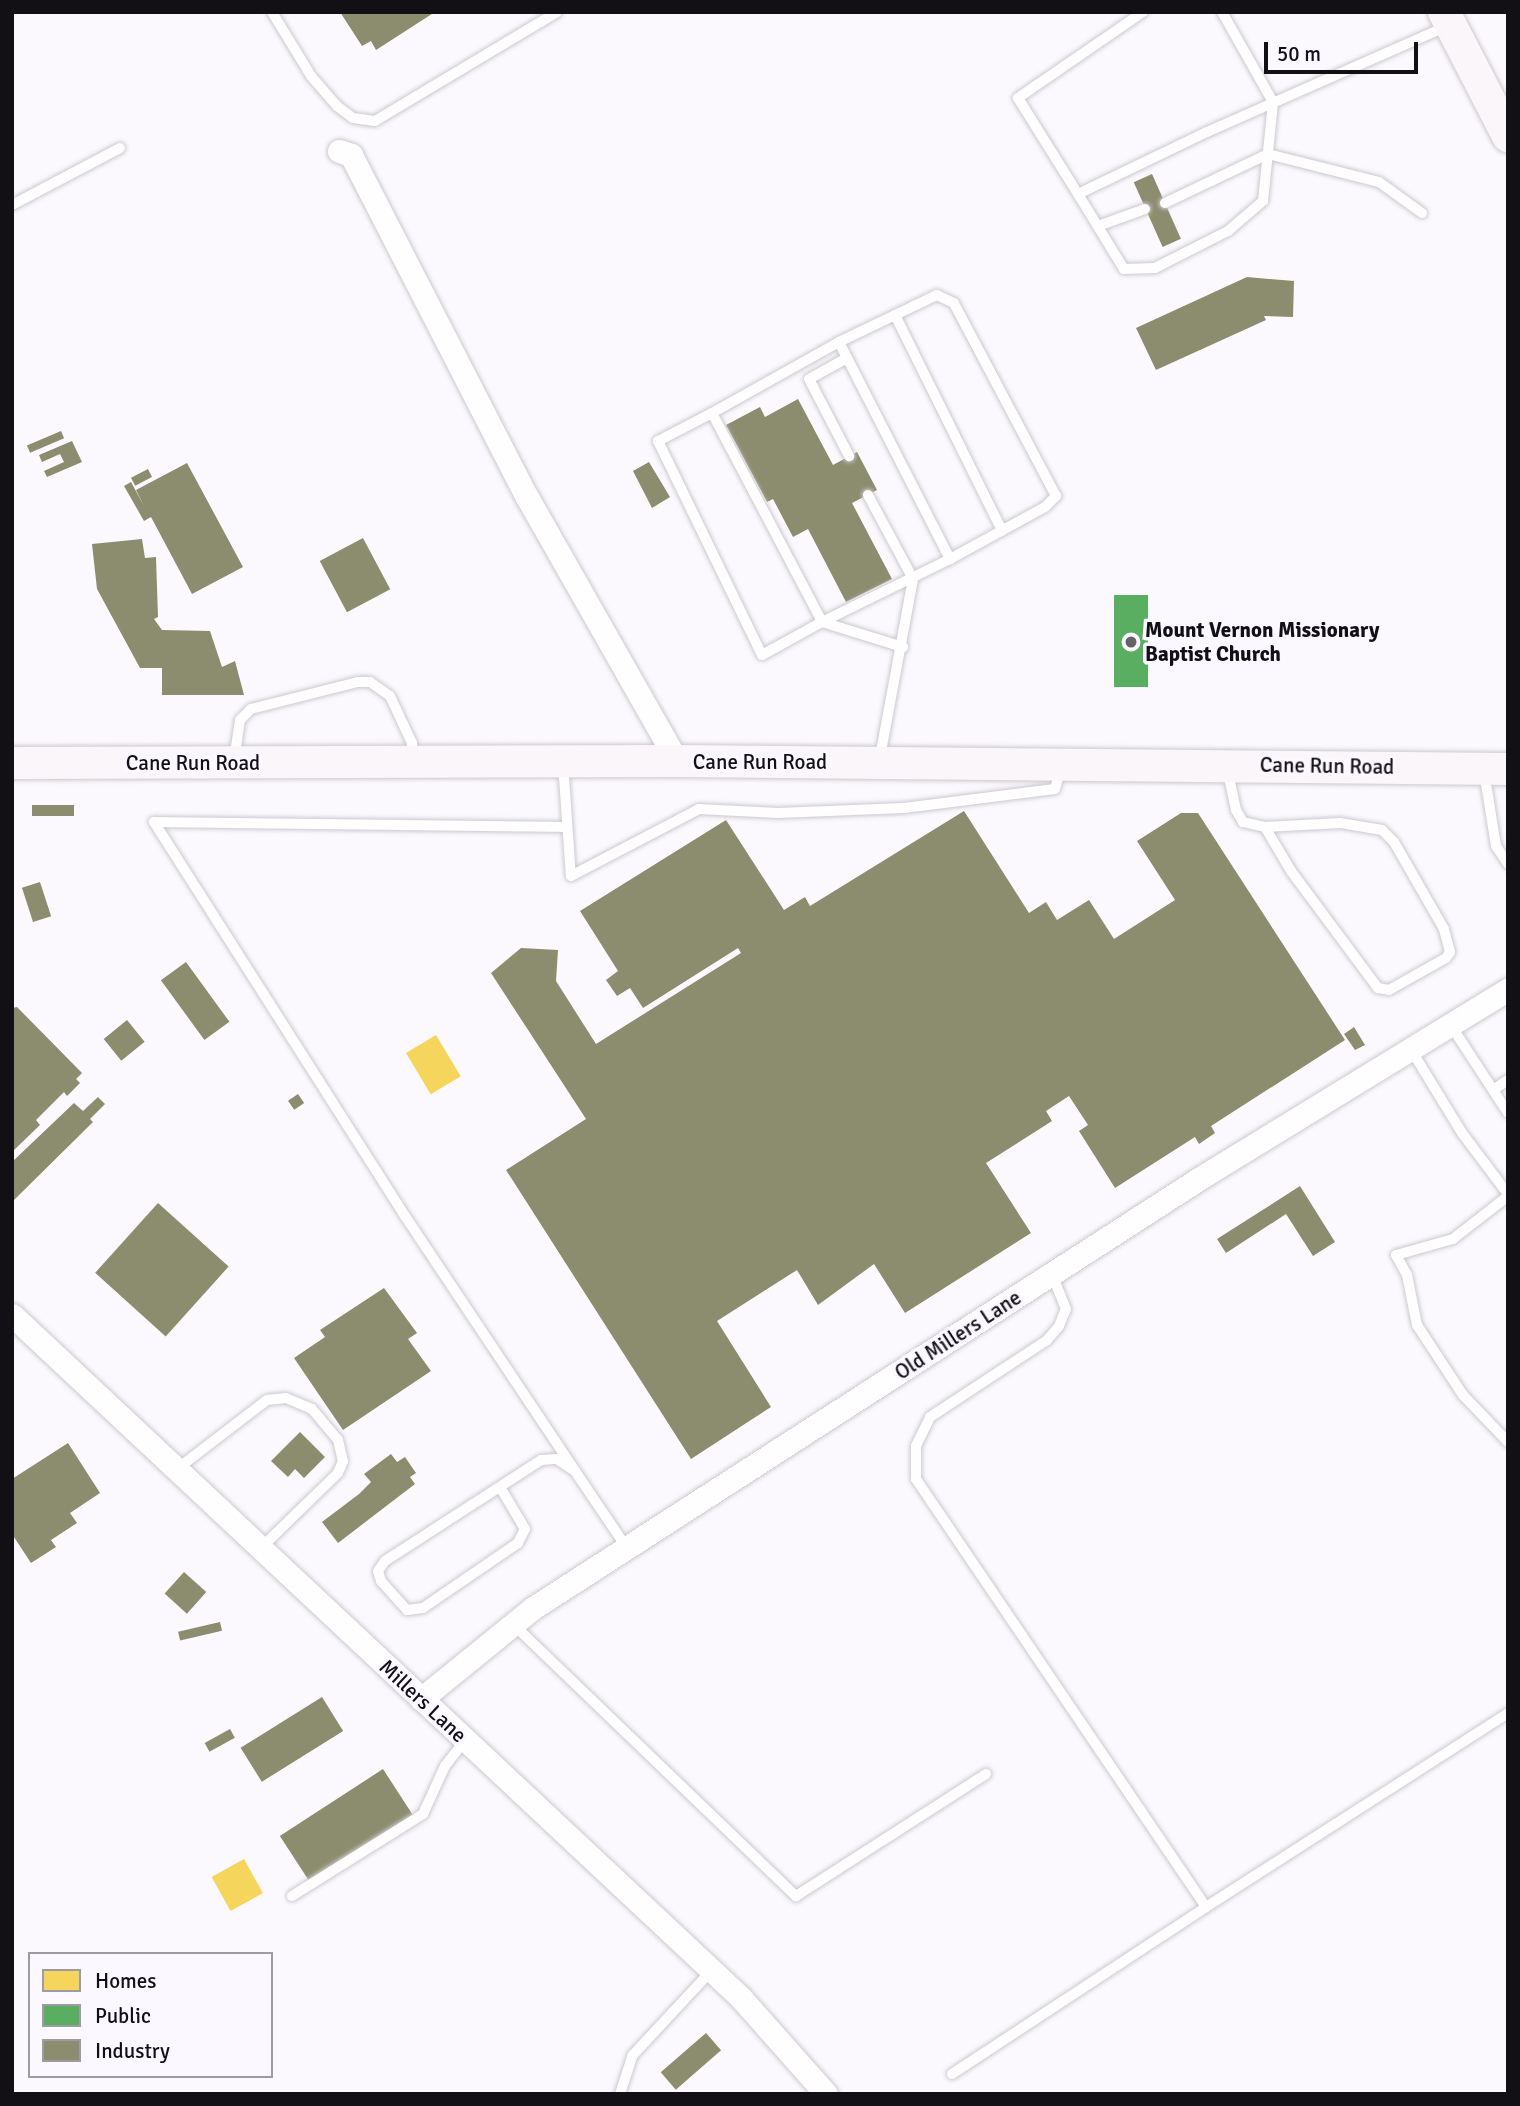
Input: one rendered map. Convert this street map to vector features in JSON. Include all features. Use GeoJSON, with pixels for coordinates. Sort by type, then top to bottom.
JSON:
{"type":"FeatureCollection","features":[{"type":"Feature","properties":{"kind":"main road"},"geometry":{"type":"LineString","coordinates":[[1447,19],[1508,136]]}},
{"type":"Feature","properties":{"kind":"main road","name":"Cane Run Road"},"geometry":{"type":"LineString","coordinates":[[12,763],[677,761],[1501,765]]}},
{"type":"Feature","properties":{"kind":"street"},"geometry":{"type":"LineString","coordinates":[[340,150],[351,155],[527,497],[677,761]]}},
{"type":"Feature","properties":{"kind":"street","name":"Old Millers Lane"},"geometry":{"type":"LineString","coordinates":[[421,1699],[513,1624],[627,1548],[1052,1274],[1508,989]]}},
{"type":"Feature","properties":{"kind":"street","name":"Millers Lane"},"geometry":{"type":"LineString","coordinates":[[12,1315],[712,1970],[783,2040],[827,2094]]}},
{"type":"Feature","properties":{"kind":"lane"},"geometry":{"type":"LineString","coordinates":[[272,12],[312,76],[337,106],[353,118],[375,121],[557,12]]}},
{"type":"Feature","properties":{"kind":"lane"},"geometry":{"type":"LineString","coordinates":[[1143,12],[1018,98],[1124,269],[1155,268],[1228,231],[1263,201],[1273,103],[1222,12]]}},
{"type":"Feature","properties":{"kind":"lane"},"geometry":{"type":"LineString","coordinates":[[1078,194],[1447,19]]}},
{"type":"Feature","properties":{"kind":"lane"},"geometry":{"type":"LineString","coordinates":[[12,205],[120,148]]}},
{"type":"Feature","properties":{"kind":"lane"},"geometry":{"type":"LineString","coordinates":[[1165,203],[1268,154],[1379,182],[1422,213]]}},
{"type":"Feature","properties":{"kind":"lane"},"geometry":{"type":"LineString","coordinates":[[1098,226],[1145,209]]}},
{"type":"Feature","properties":{"kind":"lane"},"geometry":{"type":"LineString","coordinates":[[937,295],[954,303],[1056,496],[1045,508],[913,579],[822,622],[762,655],[658,441],[839,342],[895,315],[937,295]]}},
{"type":"Feature","properties":{"kind":"lane"},"geometry":{"type":"LineString","coordinates":[[895,315],[1002,531]]}},
{"type":"Feature","properties":{"kind":"lane"},"geometry":{"type":"LineString","coordinates":[[839,342],[950,559]]}},
{"type":"Feature","properties":{"kind":"lane"},"geometry":{"type":"LineString","coordinates":[[847,358],[809,379],[849,456]]}},
{"type":"Feature","properties":{"kind":"lane"},"geometry":{"type":"LineString","coordinates":[[712,413],[822,622],[903,647]]}},
{"type":"Feature","properties":{"kind":"lane"},"geometry":{"type":"LineString","coordinates":[[868,495],[913,579],[903,647],[879,763]]}},
{"type":"Feature","properties":{"kind":"lane"},"geometry":{"type":"LineString","coordinates":[[234,763],[240,720],[251,709],[358,682],[370,682],[390,696],[412,743],[413,763]]}},
{"type":"Feature","properties":{"kind":"lane"},"geometry":{"type":"LineString","coordinates":[[563,762],[564,827],[571,876],[699,809],[778,813],[918,806],[1055,789],[1060,782],[1061,764]]}},
{"type":"Feature","properties":{"kind":"lane"},"geometry":{"type":"LineString","coordinates":[[1226,765],[1236,810],[1250,827],[1340,823],[1382,830],[1394,842],[1444,929],[1450,952],[1446,958],[1389,990],[1378,988],[1291,872],[1265,827]]}},
{"type":"Feature","properties":{"kind":"lane"},"geometry":{"type":"LineString","coordinates":[[1501,765],[1496,846],[1508,864]]}},
{"type":"Feature","properties":{"kind":"lane"},"geometry":{"type":"LineString","coordinates":[[564,827],[154,821],[405,1216],[627,1548]]}},
{"type":"Feature","properties":{"kind":"lane"},"geometry":{"type":"LineString","coordinates":[[1450,1024],[1508,1113]]}},
{"type":"Feature","properties":{"kind":"lane"},"geometry":{"type":"LineString","coordinates":[[1410,1048],[1462,1133],[1508,1195],[1453,1239],[1396,1255],[1407,1275],[1417,1325],[1463,1395],[1508,1442]]}},
{"type":"Feature","properties":{"kind":"lane"},"geometry":{"type":"LineString","coordinates":[[1493,1090],[1508,1080]]}},
{"type":"Feature","properties":{"kind":"lane"},"geometry":{"type":"LineString","coordinates":[[1052,1274],[1066,1309],[1059,1326],[1047,1340],[930,1417],[916,1447],[916,1479],[1206,1907]]}},
{"type":"Feature","properties":{"kind":"lane"},"geometry":{"type":"LineString","coordinates":[[177,1469],[267,1400],[286,1398],[312,1409],[338,1440],[343,1461],[338,1473],[261,1548]]}},
{"type":"Feature","properties":{"kind":"lane"},"geometry":{"type":"LineString","coordinates":[[500,1487],[525,1529],[518,1543],[423,1608],[407,1610],[381,1581],[378,1571],[385,1560],[541,1460],[557,1459],[575,1471]]}},
{"type":"Feature","properties":{"kind":"lane"},"geometry":{"type":"LineString","coordinates":[[513,1624],[796,1896],[986,1774]]}},
{"type":"Feature","properties":{"kind":"lane"},"geometry":{"type":"LineString","coordinates":[[952,2074],[1508,1713]]}},
{"type":"Feature","properties":{"kind":"lane"},"geometry":{"type":"LineString","coordinates":[[292,1896],[424,1814],[445,1766],[465,1740]]}},
{"type":"Feature","properties":{"kind":"lane"},"geometry":{"type":"LineString","coordinates":[[620,2094],[632,2056],[712,1970]]}},
{"type":"Feature","properties":{"kind":"building: Homes"},"geometry":{"type":"Polygon","coordinates":[[[436,1035],[461,1076],[431,1094],[406,1053],[436,1035]]]}},
{"type":"Feature","properties":{"kind":"building: Homes"},"geometry":{"type":"Polygon","coordinates":[[[244,1859],[263,1893],[231,1911],[212,1877],[244,1859]]]}},
{"type":"Feature","properties":{"kind":"building: Public","name":"Mount Vernon Missionary Baptist Church"},"geometry":{"type":"Polygon","coordinates":[[[1114,595],[1148,595],[1148,687],[1114,687],[1114,595]]]}},
{"type":"Feature","properties":{"kind":"building: Industry"},"geometry":{"type":"Polygon","coordinates":[[[340,12],[435,12],[376,50],[371,41],[362,46],[340,12]]]}},
{"type":"Feature","properties":{"kind":"building: Industry"},"geometry":{"type":"Polygon","coordinates":[[[1152,174],[1181,239],[1163,247],[1134,182],[1152,174]]]}},
{"type":"Feature","properties":{"kind":"building: Industry"},"geometry":{"type":"Polygon","coordinates":[[[1247,277],[1294,281],[1293,317],[1264,316],[1266,320],[1156,370],[1136,328],[1247,277]]]}},
{"type":"Feature","properties":{"kind":"building: Industry"},"geometry":{"type":"Polygon","coordinates":[[[798,399],[833,465],[857,452],[877,490],[852,503],[892,579],[846,602],[808,529],[793,537],[773,499],[767,502],[726,425],[760,407],[765,417],[798,399]]]}},
{"type":"Feature","properties":{"kind":"building: Industry"},"geometry":{"type":"Polygon","coordinates":[[[61,431],[64,438],[30,453],[27,445],[61,431]]]}},
{"type":"Feature","properties":{"kind":"building: Industry"},"geometry":{"type":"Polygon","coordinates":[[[72,441],[82,462],[47,477],[44,471],[64,462],[60,454],[42,462],[39,455],[72,441]]]}},
{"type":"Feature","properties":{"kind":"building: Industry"},"geometry":{"type":"Polygon","coordinates":[[[649,462],[670,497],[652,508],[633,471],[649,462]]]}},
{"type":"Feature","properties":{"kind":"building: Industry"},"geometry":{"type":"Polygon","coordinates":[[[187,463],[243,567],[192,594],[151,517],[144,521],[124,486],[131,482],[144,506],[136,490],[187,463]]]}},
{"type":"Feature","properties":{"kind":"building: Industry"},"geometry":{"type":"Polygon","coordinates":[[[148,469],[152,477],[135,486],[131,478],[148,469]]]}},
{"type":"Feature","properties":{"kind":"building: Industry"},"geometry":{"type":"Polygon","coordinates":[[[363,538],[390,589],[347,612],[320,561],[363,538]]]}},
{"type":"Feature","properties":{"kind":"building: Industry"},"geometry":{"type":"Polygon","coordinates":[[[142,539],[145,558],[156,557],[158,617],[154,619],[162,630],[210,631],[222,667],[235,661],[244,695],[162,695],[162,668],[140,668],[97,589],[92,544],[142,539]]]}},
{"type":"Feature","properties":{"kind":"building: Industry"},"geometry":{"type":"Polygon","coordinates":[[[32,805],[74,805],[74,816],[32,816],[32,805]]]}},
{"type":"Feature","properties":{"kind":"building: Industry"},"geometry":{"type":"Polygon","coordinates":[[[964,811],[1029,913],[1046,902],[1057,920],[1089,900],[1114,939],[1175,900],[1137,841],[1181,813],[1198,813],[1345,1040],[1211,1126],[1215,1133],[1199,1144],[1195,1137],[1115,1188],[1079,1131],[1088,1125],[1069,1096],[1046,1111],[1052,1121],[986,1163],[1031,1233],[905,1313],[874,1264],[818,1305],[797,1270],[717,1321],[771,1407],[691,1459],[506,1170],[586,1119],[491,973],[521,948],[558,950],[556,981],[596,1044],[741,953],[738,948],[643,1008],[630,988],[617,996],[606,980],[618,971],[580,911],[726,820],[784,910],[805,897],[810,906],[964,811]]]}},
{"type":"Feature","properties":{"kind":"building: Industry"},"geometry":{"type":"Polygon","coordinates":[[[40,882],[51,916],[33,922],[22,888],[40,882]]]}},
{"type":"Feature","properties":{"kind":"building: Industry"},"geometry":{"type":"Polygon","coordinates":[[[186,962],[229,1022],[204,1040],[161,980],[186,962]]]}},
{"type":"Feature","properties":{"kind":"building: Industry"},"geometry":{"type":"Polygon","coordinates":[[[17,1007],[82,1073],[76,1079],[80,1083],[67,1096],[64,1092],[36,1120],[40,1125],[12,1152],[12,1008],[17,1007]]]}},
{"type":"Feature","properties":{"kind":"building: Industry"},"geometry":{"type":"Polygon","coordinates":[[[127,1020],[145,1042],[121,1061],[104,1039],[127,1020]]]}},
{"type":"Feature","properties":{"kind":"building: Industry"},"geometry":{"type":"Polygon","coordinates":[[[1354,1027],[1365,1045],[1355,1050],[1344,1034],[1354,1027]]]}},
{"type":"Feature","properties":{"kind":"building: Industry"},"geometry":{"type":"Polygon","coordinates":[[[298,1094],[304,1103],[294,1110],[288,1101],[298,1094]]]}},
{"type":"Feature","properties":{"kind":"building: Industry"},"geometry":{"type":"Polygon","coordinates":[[[98,1097],[105,1104],[90,1119],[93,1122],[12,1202],[12,1162],[74,1103],[83,1111],[98,1097]]]}},
{"type":"Feature","properties":{"kind":"building: Industry"},"geometry":{"type":"Polygon","coordinates":[[[1300,1186],[1335,1242],[1313,1256],[1286,1214],[1226,1253],[1217,1239],[1300,1186]]]}},
{"type":"Feature","properties":{"kind":"building: Industry"},"geometry":{"type":"Polygon","coordinates":[[[158,1203],[229,1267],[166,1336],[95,1273],[158,1203]]]}},
{"type":"Feature","properties":{"kind":"building: Industry"},"geometry":{"type":"Polygon","coordinates":[[[384,1288],[417,1333],[408,1339],[431,1371],[343,1430],[294,1358],[325,1337],[320,1330],[384,1288]]]}},
{"type":"Feature","properties":{"kind":"building: Industry"},"geometry":{"type":"Polygon","coordinates":[[[300,1432],[325,1457],[304,1478],[295,1469],[288,1477],[271,1461],[300,1432]]]}},
{"type":"Feature","properties":{"kind":"building: Industry"},"geometry":{"type":"Polygon","coordinates":[[[68,1443],[100,1493],[70,1513],[77,1523],[51,1540],[56,1547],[31,1563],[12,1534],[12,1479],[68,1443]]]}},
{"type":"Feature","properties":{"kind":"building: Industry"},"geometry":{"type":"Polygon","coordinates":[[[391,1454],[397,1462],[405,1457],[416,1473],[410,1477],[415,1484],[338,1543],[322,1522],[359,1494],[371,1482],[364,1474],[391,1454]]]}},
{"type":"Feature","properties":{"kind":"building: Industry"},"geometry":{"type":"Polygon","coordinates":[[[184,1572],[206,1592],[187,1614],[165,1594],[184,1572]]]}},
{"type":"Feature","properties":{"kind":"building: Industry"},"geometry":{"type":"Polygon","coordinates":[[[220,1622],[222,1631],[180,1640],[178,1632],[220,1622]]]}},
{"type":"Feature","properties":{"kind":"building: Industry"},"geometry":{"type":"Polygon","coordinates":[[[322,1697],[343,1731],[262,1782],[241,1748],[322,1697]]]}},
{"type":"Feature","properties":{"kind":"building: Industry"},"geometry":{"type":"Polygon","coordinates":[[[230,1729],[235,1738],[209,1752],[205,1743],[230,1729]]]}},
{"type":"Feature","properties":{"kind":"building: Industry"},"geometry":{"type":"Polygon","coordinates":[[[383,1769],[413,1815],[310,1882],[280,1836],[383,1769]]]}},
{"type":"Feature","properties":{"kind":"building: Industry"},"geometry":{"type":"Polygon","coordinates":[[[706,2033],[721,2050],[676,2090],[661,2072],[706,2033]]]}},
{"type":"Feature","properties":{"kind":"place","name":"Mount Vernon Missionary Baptist Church"},"geometry":{"type":"Point","coordinates":[1131,642]}}]}
